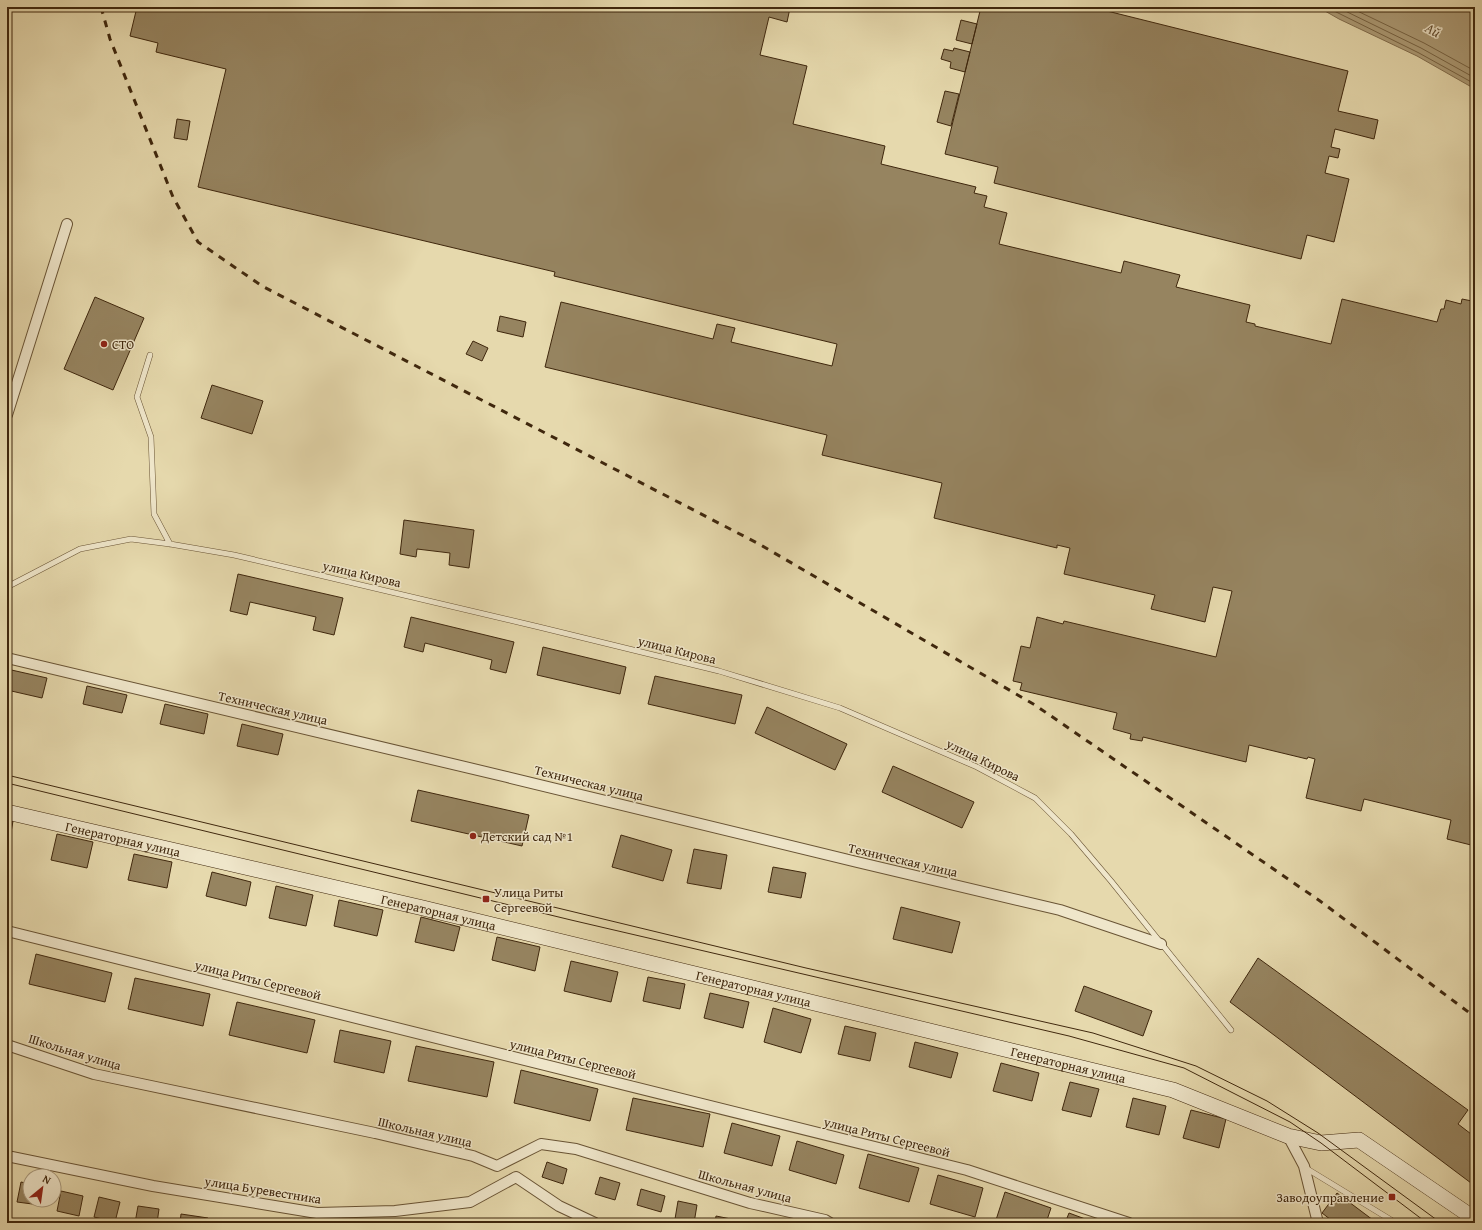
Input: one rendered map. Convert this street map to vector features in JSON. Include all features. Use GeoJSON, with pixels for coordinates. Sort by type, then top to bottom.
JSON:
{"type":"FeatureCollection","features":[{"type":"Feature","properties":{"kind":"main road","name":"Генераторная улица"},"geometry":{"type":"LineString","coordinates":[[7,812],[431,910],[1173,1090],[1288,1136],[1321,1142],[1359,1140],[1475,1219]]}},
{"type":"Feature","properties":{"kind":"street"},"geometry":{"type":"LineString","coordinates":[[7,415],[67,224]]}},
{"type":"Feature","properties":{"kind":"street","name":"Техническая улица"},"geometry":{"type":"LineString","coordinates":[[7,658],[1060,910],[1161,944]]}},
{"type":"Feature","properties":{"kind":"street","name":"улица Риты Сергеевой"},"geometry":{"type":"LineString","coordinates":[[7,931],[967,1170],[1129,1223]]}},
{"type":"Feature","properties":{"kind":"street","name":"Школьная улица"},"geometry":{"type":"LineString","coordinates":[[7,1045],[94,1074],[472,1156],[497,1166],[542,1144],[576,1149],[750,1203],[825,1220],[830,1223]]}},
{"type":"Feature","properties":{"kind":"street"},"geometry":{"type":"LineString","coordinates":[[1288,1136],[1304,1166],[1318,1223]]}},
{"type":"Feature","properties":{"kind":"street","name":"улица Буревестника"},"geometry":{"type":"LineString","coordinates":[[7,1156],[153,1186],[317,1213],[395,1211],[470,1202],[516,1177]]}},
{"type":"Feature","properties":{"kind":"street"},"geometry":{"type":"LineString","coordinates":[[497,1166],[559,1206],[595,1223]]}},
{"type":"Feature","properties":{"kind":"lane"},"geometry":{"type":"LineString","coordinates":[[150,355],[138,396],[151,437],[154,514],[170,544]]}},
{"type":"Feature","properties":{"kind":"lane","name":"улица Кирова"},"geometry":{"type":"LineString","coordinates":[[7,587],[80,549],[131,539],[170,544],[234,555],[719,671],[840,708],[977,767],[1035,798],[1071,834],[1111,881],[1231,1030]]}},
{"type":"Feature","properties":{"kind":"lane"},"geometry":{"type":"LineString","coordinates":[[1304,1166],[1396,1223]]}},
{"type":"Feature","properties":{"kind":"water","name":"Ай"},"geometry":{"type":"Polygon","coordinates":[[[1318,7],[1461,7],[1475,15],[1475,89],[1417,56],[1339,19],[1318,7]]]}},
{"type":"Feature","properties":{"kind":"building"},"geometry":{"type":"Polygon","coordinates":[[[137,7],[790,8],[787,22],[769,17],[760,55],[807,66],[793,124],[885,146],[881,164],[976,187],[974,193],[987,196],[984,207],[1007,213],[999,244],[1121,273],[1124,261],[1180,275],[1176,287],[1250,305],[1246,322],[1255,324],[1255,326],[1331,344],[1342,299],[1437,322],[1441,309],[1444,309],[1446,300],[1461,304],[1462,299],[1472,301],[1472,298],[1475,299],[1475,846],[1447,839],[1451,820],[1364,799],[1361,811],[1306,798],[1315,759],[1308,757],[1307,759],[1249,745],[1246,762],[1143,737],[1142,741],[1130,739],[1131,734],[1113,729],[1117,713],[1020,690],[1022,683],[1013,681],[1021,646],[1030,648],[1037,617],[1063,624],[1064,621],[1216,657],[1232,591],[1213,587],[1205,622],[1151,609],[1155,595],[1064,574],[1070,548],[1057,545],[1057,548],[934,518],[942,483],[822,455],[827,435],[545,367],[561,302],[713,339],[717,324],[735,328],[731,342],[832,366],[837,344],[554,276],[555,272],[198,187],[226,69],[156,52],[158,43],[130,36],[137,7]]]}},
{"type":"Feature","properties":{"kind":"building"},"geometry":{"type":"Polygon","coordinates":[[[966,7],[981,7],[980,10],[966,7]]]}},
{"type":"Feature","properties":{"kind":"building"},"geometry":{"type":"Polygon","coordinates":[[[981,7],[1091,7],[1348,71],[1338,111],[1378,120],[1374,139],[1335,129],[1331,147],[1340,149],[1338,158],[1329,156],[1325,173],[1349,179],[1334,242],[1307,235],[1301,259],[994,183],[998,167],[945,154],[981,7]]]}},
{"type":"Feature","properties":{"kind":"building"},"geometry":{"type":"Polygon","coordinates":[[[961,20],[977,24],[972,44],[956,40],[961,20]]]}},
{"type":"Feature","properties":{"kind":"building"},"geometry":{"type":"Polygon","coordinates":[[[954,48],[970,52],[965,72],[950,68],[951,62],[941,59],[944,49],[953,51],[954,48]]]}},
{"type":"Feature","properties":{"kind":"building"},"geometry":{"type":"Polygon","coordinates":[[[945,91],[959,94],[951,126],[937,122],[945,91]]]}},
{"type":"Feature","properties":{"kind":"building"},"geometry":{"type":"Polygon","coordinates":[[[177,119],[190,121],[187,140],[174,138],[177,119]]]}},
{"type":"Feature","properties":{"kind":"building","name":"СТО"},"geometry":{"type":"Polygon","coordinates":[[[95,297],[144,318],[113,390],[64,369],[95,297]]]}},
{"type":"Feature","properties":{"kind":"building"},"geometry":{"type":"Polygon","coordinates":[[[500,316],[526,322],[523,337],[497,331],[500,316]]]}},
{"type":"Feature","properties":{"kind":"building"},"geometry":{"type":"Polygon","coordinates":[[[473,341],[488,348],[482,361],[466,354],[473,341]]]}},
{"type":"Feature","properties":{"kind":"building"},"geometry":{"type":"Polygon","coordinates":[[[212,385],[263,401],[252,434],[201,418],[212,385]]]}},
{"type":"Feature","properties":{"kind":"building"},"geometry":{"type":"Polygon","coordinates":[[[7,387],[11,388],[7,401],[7,387]]]}},
{"type":"Feature","properties":{"kind":"building"},"geometry":{"type":"Polygon","coordinates":[[[404,520],[474,530],[469,568],[449,565],[450,553],[417,549],[416,557],[400,554],[404,520]]]}},
{"type":"Feature","properties":{"kind":"building"},"geometry":{"type":"Polygon","coordinates":[[[238,574],[343,598],[334,635],[313,630],[316,617],[250,602],[247,615],[230,611],[238,574]]]}},
{"type":"Feature","properties":{"kind":"building"},"geometry":{"type":"Polygon","coordinates":[[[411,617],[514,642],[506,673],[490,669],[492,660],[425,643],[423,652],[404,647],[411,617]]]}},
{"type":"Feature","properties":{"kind":"building"},"geometry":{"type":"Polygon","coordinates":[[[543,647],[626,667],[620,694],[537,675],[543,647]]]}},
{"type":"Feature","properties":{"kind":"building"},"geometry":{"type":"Polygon","coordinates":[[[7,669],[47,678],[42,698],[7,690],[7,669]]]}},
{"type":"Feature","properties":{"kind":"building"},"geometry":{"type":"Polygon","coordinates":[[[655,676],[742,695],[735,724],[648,704],[655,676]]]}},
{"type":"Feature","properties":{"kind":"building"},"geometry":{"type":"Polygon","coordinates":[[[87,686],[127,695],[122,713],[83,704],[87,686]]]}},
{"type":"Feature","properties":{"kind":"building"},"geometry":{"type":"Polygon","coordinates":[[[165,704],[208,714],[204,734],[160,724],[165,704]]]}},
{"type":"Feature","properties":{"kind":"building"},"geometry":{"type":"Polygon","coordinates":[[[767,707],[847,744],[835,770],[755,733],[767,707]]]}},
{"type":"Feature","properties":{"kind":"building"},"geometry":{"type":"Polygon","coordinates":[[[242,724],[283,734],[278,755],[237,746],[242,724]]]}},
{"type":"Feature","properties":{"kind":"building"},"geometry":{"type":"Polygon","coordinates":[[[893,766],[974,802],[962,828],[882,792],[893,766]]]}},
{"type":"Feature","properties":{"kind":"building","name":"Детский сад №1"},"geometry":{"type":"Polygon","coordinates":[[[418,790],[529,815],[522,846],[411,821],[418,790]]]}},
{"type":"Feature","properties":{"kind":"building"},"geometry":{"type":"Polygon","coordinates":[[[7,820],[13,821],[9,844],[7,843],[7,820]]]}},
{"type":"Feature","properties":{"kind":"building"},"geometry":{"type":"Polygon","coordinates":[[[57,834],[93,842],[87,868],[51,860],[57,834]]]}},
{"type":"Feature","properties":{"kind":"building"},"geometry":{"type":"Polygon","coordinates":[[[621,835],[672,850],[663,881],[612,867],[621,835]]]}},
{"type":"Feature","properties":{"kind":"building"},"geometry":{"type":"Polygon","coordinates":[[[694,849],[727,855],[721,889],[687,883],[694,849]]]}},
{"type":"Feature","properties":{"kind":"building"},"geometry":{"type":"Polygon","coordinates":[[[134,854],[172,862],[167,888],[128,880],[134,854]]]}},
{"type":"Feature","properties":{"kind":"building"},"geometry":{"type":"Polygon","coordinates":[[[773,867],[806,873],[801,898],[768,892],[773,867]]]}},
{"type":"Feature","properties":{"kind":"building"},"geometry":{"type":"Polygon","coordinates":[[[212,872],[251,882],[246,906],[206,896],[212,872]]]}},
{"type":"Feature","properties":{"kind":"building"},"geometry":{"type":"Polygon","coordinates":[[[276,886],[313,895],[306,926],[269,918],[276,886]]]}},
{"type":"Feature","properties":{"kind":"building"},"geometry":{"type":"Polygon","coordinates":[[[339,900],[383,910],[377,936],[334,926],[339,900]]]}},
{"type":"Feature","properties":{"kind":"building"},"geometry":{"type":"Polygon","coordinates":[[[901,907],[960,922],[952,953],[893,939],[901,907]]]}},
{"type":"Feature","properties":{"kind":"building"},"geometry":{"type":"Polygon","coordinates":[[[421,917],[460,927],[454,951],[415,942],[421,917]]]}},
{"type":"Feature","properties":{"kind":"building"},"geometry":{"type":"Polygon","coordinates":[[[497,937],[540,947],[535,971],[492,960],[497,937]]]}},
{"type":"Feature","properties":{"kind":"building"},"geometry":{"type":"Polygon","coordinates":[[[36,954],[112,973],[105,1002],[29,984],[36,954]]]}},
{"type":"Feature","properties":{"kind":"building"},"geometry":{"type":"Polygon","coordinates":[[[1258,958],[1468,1110],[1458,1124],[1475,1137],[1475,1186],[1230,1002],[1258,958]]]}},
{"type":"Feature","properties":{"kind":"building"},"geometry":{"type":"Polygon","coordinates":[[[571,961],[618,972],[611,1002],[564,991],[571,961]]]}},
{"type":"Feature","properties":{"kind":"building"},"geometry":{"type":"Polygon","coordinates":[[[648,977],[685,984],[680,1009],[643,1001],[648,977]]]}},
{"type":"Feature","properties":{"kind":"building"},"geometry":{"type":"Polygon","coordinates":[[[135,978],[210,994],[203,1026],[128,1009],[135,978]]]}},
{"type":"Feature","properties":{"kind":"building"},"geometry":{"type":"Polygon","coordinates":[[[1084,986],[1152,1011],[1143,1036],[1075,1011],[1084,986]]]}},
{"type":"Feature","properties":{"kind":"building"},"geometry":{"type":"Polygon","coordinates":[[[710,993],[749,1002],[743,1028],[704,1018],[710,993]]]}},
{"type":"Feature","properties":{"kind":"building"},"geometry":{"type":"Polygon","coordinates":[[[237,1002],[315,1020],[307,1053],[229,1035],[237,1002]]]}},
{"type":"Feature","properties":{"kind":"building"},"geometry":{"type":"Polygon","coordinates":[[[773,1008],[811,1019],[801,1053],[764,1042],[773,1008]]]}},
{"type":"Feature","properties":{"kind":"building"},"geometry":{"type":"Polygon","coordinates":[[[845,1026],[876,1033],[870,1061],[838,1054],[845,1026]]]}},
{"type":"Feature","properties":{"kind":"building"},"geometry":{"type":"Polygon","coordinates":[[[340,1030],[391,1041],[384,1073],[334,1062],[340,1030]]]}},
{"type":"Feature","properties":{"kind":"building"},"geometry":{"type":"Polygon","coordinates":[[[915,1042],[958,1053],[951,1078],[909,1067],[915,1042]]]}},
{"type":"Feature","properties":{"kind":"building"},"geometry":{"type":"Polygon","coordinates":[[[416,1046],[494,1062],[487,1097],[408,1081],[416,1046]]]}},
{"type":"Feature","properties":{"kind":"building"},"geometry":{"type":"Polygon","coordinates":[[[1001,1063],[1039,1073],[1032,1101],[993,1091],[1001,1063]]]}},
{"type":"Feature","properties":{"kind":"building"},"geometry":{"type":"Polygon","coordinates":[[[521,1070],[598,1089],[590,1121],[514,1103],[521,1070]]]}},
{"type":"Feature","properties":{"kind":"building"},"geometry":{"type":"Polygon","coordinates":[[[1070,1082],[1099,1089],[1091,1117],[1062,1110],[1070,1082]]]}},
{"type":"Feature","properties":{"kind":"building"},"geometry":{"type":"Polygon","coordinates":[[[633,1098],[710,1114],[703,1147],[626,1130],[633,1098]]]}},
{"type":"Feature","properties":{"kind":"building"},"geometry":{"type":"Polygon","coordinates":[[[1133,1098],[1166,1106],[1159,1135],[1126,1127],[1133,1098]]]}},
{"type":"Feature","properties":{"kind":"building"},"geometry":{"type":"Polygon","coordinates":[[[1191,1110],[1226,1119],[1219,1148],[1183,1138],[1191,1110]]]}},
{"type":"Feature","properties":{"kind":"building"},"geometry":{"type":"Polygon","coordinates":[[[732,1123],[780,1136],[772,1166],[724,1153],[732,1123]]]}},
{"type":"Feature","properties":{"kind":"building"},"geometry":{"type":"Polygon","coordinates":[[[797,1141],[844,1155],[836,1184],[789,1170],[797,1141]]]}},
{"type":"Feature","properties":{"kind":"building"},"geometry":{"type":"Polygon","coordinates":[[[868,1154],[919,1168],[909,1202],[859,1188],[868,1154]]]}},
{"type":"Feature","properties":{"kind":"building"},"geometry":{"type":"Polygon","coordinates":[[[547,1162],[567,1169],[563,1184],[542,1177],[547,1162]]]}},
{"type":"Feature","properties":{"kind":"building"},"geometry":{"type":"Polygon","coordinates":[[[938,1175],[983,1188],[975,1217],[930,1204],[938,1175]]]}},
{"type":"Feature","properties":{"kind":"building"},"geometry":{"type":"Polygon","coordinates":[[[600,1177],[620,1183],[615,1200],[595,1194],[600,1177]]]}},
{"type":"Feature","properties":{"kind":"building"},"geometry":{"type":"Polygon","coordinates":[[[21,1182],[22,1182],[22,1203],[17,1202],[21,1182]]]}},
{"type":"Feature","properties":{"kind":"building"},"geometry":{"type":"Polygon","coordinates":[[[641,1189],[665,1196],[661,1212],[637,1205],[641,1189]]]}},
{"type":"Feature","properties":{"kind":"building"},"geometry":{"type":"Polygon","coordinates":[[[62,1191],[83,1196],[79,1216],[57,1211],[58,1208],[62,1208],[62,1191]]]}},
{"type":"Feature","properties":{"kind":"building"},"geometry":{"type":"Polygon","coordinates":[[[1005,1192],[1051,1208],[1046,1223],[995,1223],[1005,1192]]]}},
{"type":"Feature","properties":{"kind":"building"},"geometry":{"type":"Polygon","coordinates":[[[1337,1193],[1377,1223],[1335,1223],[1322,1213],[1337,1193]]]}},
{"type":"Feature","properties":{"kind":"building"},"geometry":{"type":"Polygon","coordinates":[[[99,1197],[120,1202],[115,1222],[94,1217],[99,1197]]]}},
{"type":"Feature","properties":{"kind":"building"},"geometry":{"type":"Polygon","coordinates":[[[678,1201],[697,1205],[694,1223],[675,1219],[678,1201]]]}},
{"type":"Feature","properties":{"kind":"building"},"geometry":{"type":"Polygon","coordinates":[[[138,1206],[159,1209],[157,1223],[135,1223],[138,1206]]]}},
{"type":"Feature","properties":{"kind":"building"},"geometry":{"type":"Polygon","coordinates":[[[1069,1213],[1096,1223],[1065,1223],[1069,1213]]]}},
{"type":"Feature","properties":{"kind":"building"},"geometry":{"type":"Polygon","coordinates":[[[181,1214],[208,1218],[208,1223],[180,1223],[181,1214]]]}},
{"type":"Feature","properties":{"kind":"building"},"geometry":{"type":"Polygon","coordinates":[[[716,1216],[736,1220],[735,1223],[715,1223],[716,1216]]]}},
{"type":"Feature","properties":{"kind":"tram line"},"geometry":{"type":"LineString","coordinates":[[7,775],[806,968],[1093,1033],[1196,1066],[1267,1101],[1318,1133],[1441,1223]]}},
{"type":"Feature","properties":{"kind":"tram line"},"geometry":{"type":"LineString","coordinates":[[7,783],[571,920],[1069,1036],[1184,1068],[1290,1122],[1321,1143],[1427,1223]]}},
{"type":"Feature","properties":{"kind":"railway"},"geometry":{"type":"LineString","coordinates":[[101,7],[110,39],[173,197],[198,242],[262,286],[759,544],[1035,705],[1320,901],[1475,1017]]}},
{"type":"Feature","properties":{"kind":"place","name":"СТО"},"geometry":{"type":"Point","coordinates":[104,344]}},
{"type":"Feature","properties":{"kind":"place","name":"Детский сад №1"},"geometry":{"type":"Point","coordinates":[473,836]}},
{"type":"Feature","properties":{"kind":"place","name":"Улица Риты Сергеевой"},"geometry":{"type":"Point","coordinates":[486,899]}},
{"type":"Feature","properties":{"kind":"place","name":"Заводоуправление"},"geometry":{"type":"Point","coordinates":[1392,1197]}}]}
